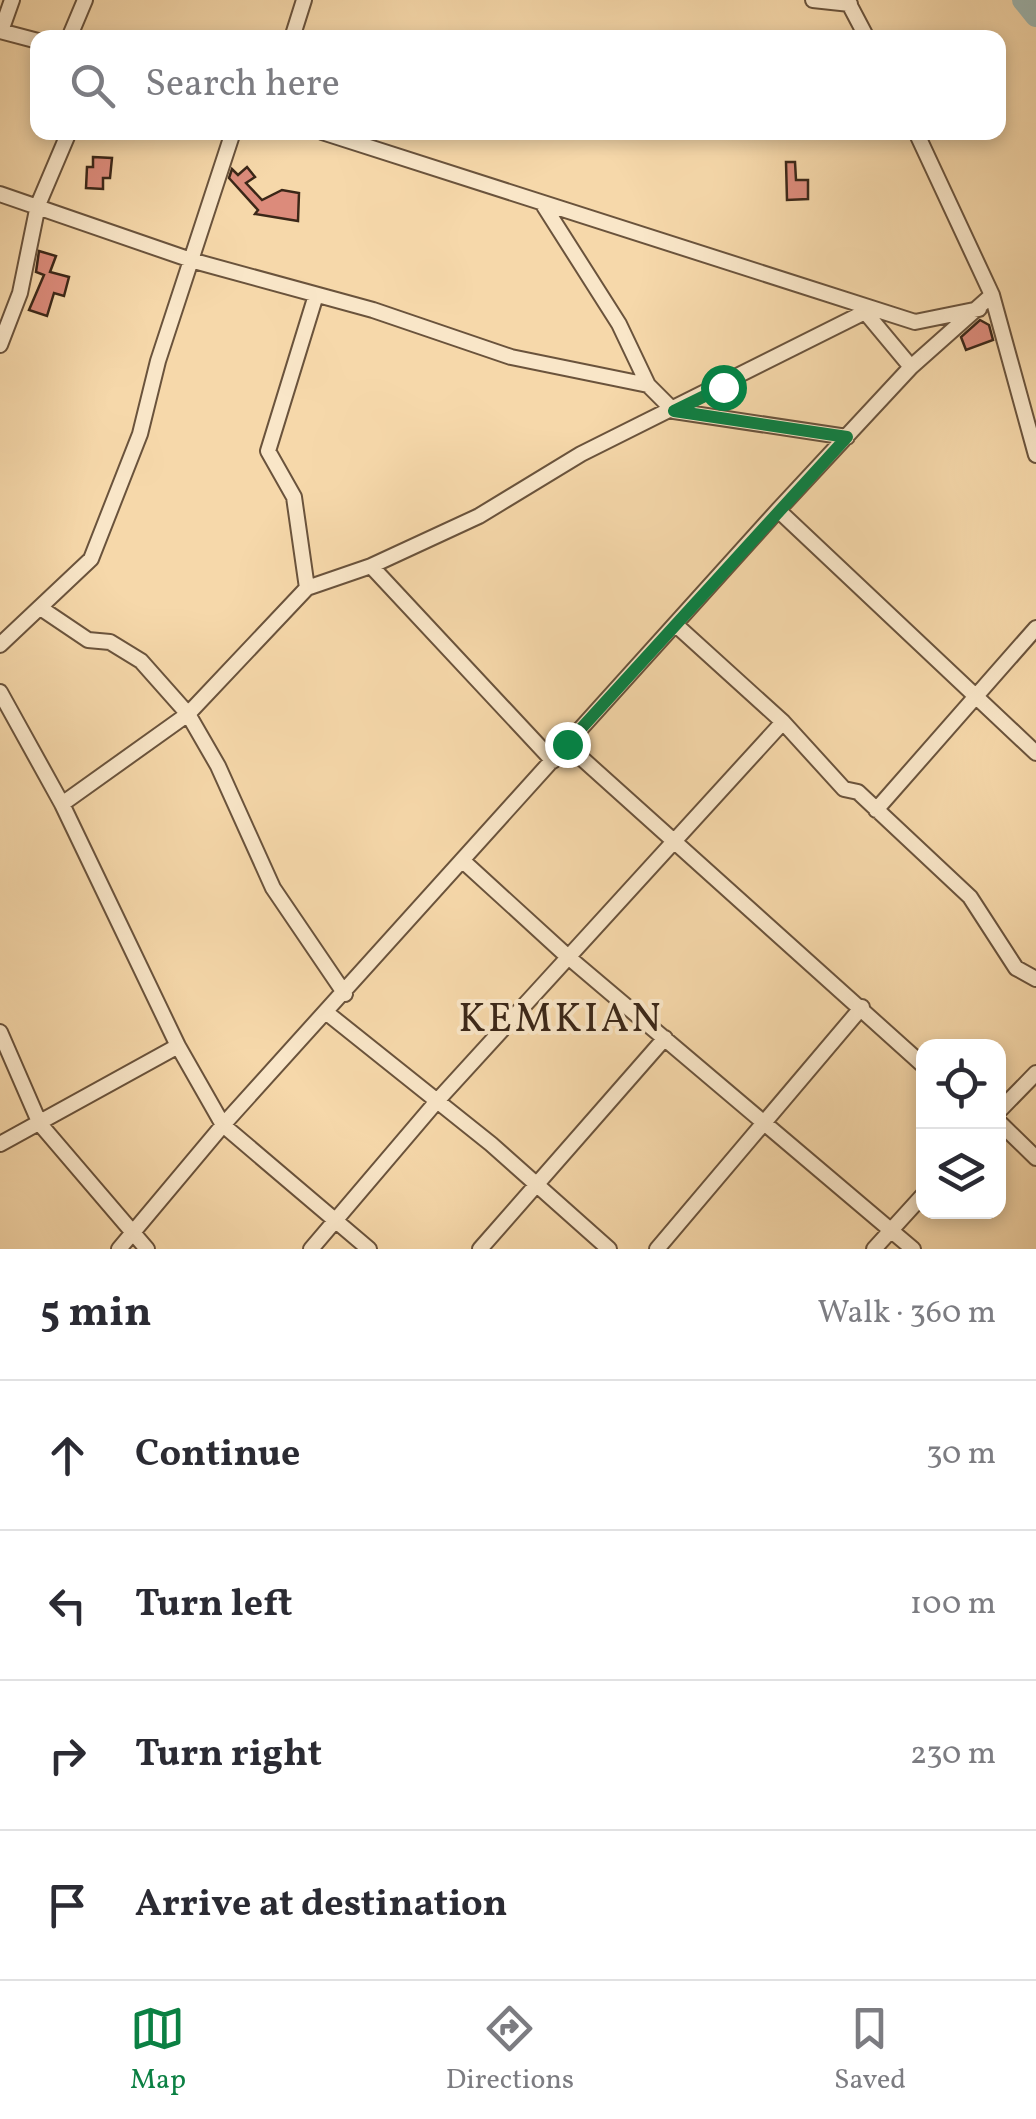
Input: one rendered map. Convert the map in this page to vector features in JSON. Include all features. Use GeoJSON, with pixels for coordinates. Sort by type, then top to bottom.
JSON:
{"type":"FeatureCollection","features":[{"type":"Feature","properties":{"kind":"street"},"geometry":{"type":"LineString","coordinates":[[12,0],[1,31],[30,39]]}},
{"type":"Feature","properties":{"kind":"street"},"geometry":{"type":"LineString","coordinates":[[72,30],[85,0]]}},
{"type":"Feature","properties":{"kind":"street"},"geometry":{"type":"LineString","coordinates":[[295,30],[304,0]]}},
{"type":"Feature","properties":{"kind":"street"},"geometry":{"type":"LineString","coordinates":[[813,0],[848,2],[863,30]]}},
{"type":"Feature","properties":{"kind":"street"},"geometry":{"type":"LineString","coordinates":[[0,345],[20,293],[38,205],[66,140]]}},
{"type":"Feature","properties":{"kind":"street"},"geometry":{"type":"LineString","coordinates":[[0,645],[42,610],[91,558],[116,501],[230,140]]}},
{"type":"Feature","properties":{"kind":"street"},"geometry":{"type":"LineString","coordinates":[[346,140],[914,322],[987,302]]}},
{"type":"Feature","properties":{"kind":"street"},"geometry":{"type":"LineString","coordinates":[[919,140],[987,302],[1036,455]]}},
{"type":"Feature","properties":{"kind":"street"},"geometry":{"type":"LineString","coordinates":[[0,194],[194,262],[316,294],[511,358],[648,385]]}},
{"type":"Feature","properties":{"kind":"street"},"geometry":{"type":"LineString","coordinates":[[544,206],[619,324],[648,385],[674,411],[847,437]]}},
{"type":"Feature","properties":{"kind":"street"},"geometry":{"type":"LineString","coordinates":[[307,588],[294,497],[268,451],[316,294]]}},
{"type":"Feature","properties":{"kind":"street"},"geometry":{"type":"LineString","coordinates":[[853,300],[911,367]]}},
{"type":"Feature","properties":{"kind":"street"},"geometry":{"type":"LineString","coordinates":[[118,1249],[128,1232],[223,1124],[345,994],[778,510],[911,367],[987,302]]}},
{"type":"Feature","properties":{"kind":"street"},"geometry":{"type":"LineString","coordinates":[[62,804],[188,714],[307,588],[371,566],[479,516],[581,454],[674,411],[865,312]]}},
{"type":"Feature","properties":{"kind":"street"},"geometry":{"type":"LineString","coordinates":[[778,510],[1036,754]]}},
{"type":"Feature","properties":{"kind":"street"},"geometry":{"type":"LineString","coordinates":[[371,566],[552,761]]}},
{"type":"Feature","properties":{"kind":"street"},"geometry":{"type":"LineString","coordinates":[[42,610],[88,640],[110,642],[141,661],[188,714],[218,766],[273,888],[345,994]]}},
{"type":"Feature","properties":{"kind":"street"},"geometry":{"type":"LineString","coordinates":[[676,625],[783,722],[844,789],[858,792],[970,897],[1016,968],[1036,979]]}},
{"type":"Feature","properties":{"kind":"street"},"geometry":{"type":"LineString","coordinates":[[876,810],[1036,628]]}},
{"type":"Feature","properties":{"kind":"street"},"geometry":{"type":"LineString","coordinates":[[0,692],[62,804],[178,1046],[223,1124],[369,1249]]}},
{"type":"Feature","properties":{"kind":"street"},"geometry":{"type":"LineString","coordinates":[[311,1249],[567,956],[783,722]]}},
{"type":"Feature","properties":{"kind":"street"},"geometry":{"type":"LineString","coordinates":[[567,744],[916,1058]]}},
{"type":"Feature","properties":{"kind":"street"},"geometry":{"type":"LineString","coordinates":[[463,862],[567,956],[913,1249]]}},
{"type":"Feature","properties":{"kind":"street"},"geometry":{"type":"LineString","coordinates":[[658,1249],[862,1007]]}},
{"type":"Feature","properties":{"kind":"street"},"geometry":{"type":"LineString","coordinates":[[327,1013],[438,1101],[609,1249]]}},
{"type":"Feature","properties":{"kind":"street"},"geometry":{"type":"LineString","coordinates":[[0,1032],[40,1124],[128,1232],[147,1249]]}},
{"type":"Feature","properties":{"kind":"street"},"geometry":{"type":"LineString","coordinates":[[480,1249],[665,1038]]}},
{"type":"Feature","properties":{"kind":"street"},"geometry":{"type":"LineString","coordinates":[[0,1144],[178,1046]]}},
{"type":"Feature","properties":{"kind":"street"},"geometry":{"type":"LineString","coordinates":[[1006,1104],[1036,1074]]}},
{"type":"Feature","properties":{"kind":"street"},"geometry":{"type":"LineString","coordinates":[[1006,1129],[1036,1158]]}},
{"type":"Feature","properties":{"kind":"street"},"geometry":{"type":"LineString","coordinates":[[874,1249],[916,1202]]}},
{"type":"Feature","properties":{"kind":"building"},"geometry":{"type":"Polygon","coordinates":[[[93,157],[112,158],[110,178],[103,178],[103,189],[86,188],[87,167],[93,167],[93,157]]]}},
{"type":"Feature","properties":{"kind":"building"},"geometry":{"type":"Polygon","coordinates":[[[786,162],[795,162],[796,180],[808,180],[808,199],[787,200],[786,162]]]}},
{"type":"Feature","properties":{"kind":"building"},"geometry":{"type":"Polygon","coordinates":[[[247,167],[255,177],[246,183],[262,200],[282,190],[299,193],[298,221],[255,214],[258,210],[229,178],[232,169],[238,175],[247,167]]]}},
{"type":"Feature","properties":{"kind":"building"},"geometry":{"type":"Polygon","coordinates":[[[39,251],[56,256],[50,272],[69,277],[64,296],[54,293],[47,316],[29,310],[44,275],[36,272],[39,251]]]}},
{"type":"Feature","properties":{"kind":"building"},"geometry":{"type":"Polygon","coordinates":[[[980,320],[989,325],[993,340],[966,350],[961,337],[980,320]]]}},
{"type":"Feature","properties":{"kind":"waterway"},"geometry":{"type":"LineString","coordinates":[[1023,0],[1036,16]]}},
{"type":"Feature","properties":{"kind":"district","name":"KEMKIAN"},"geometry":{"type":"Point","coordinates":[561,1021]}},
{"type":"Feature","properties":{"kind":"route"},"geometry":{"type":"LineString","coordinates":[[567,744],[847,437],[674,411],[723,387]]}}]}
